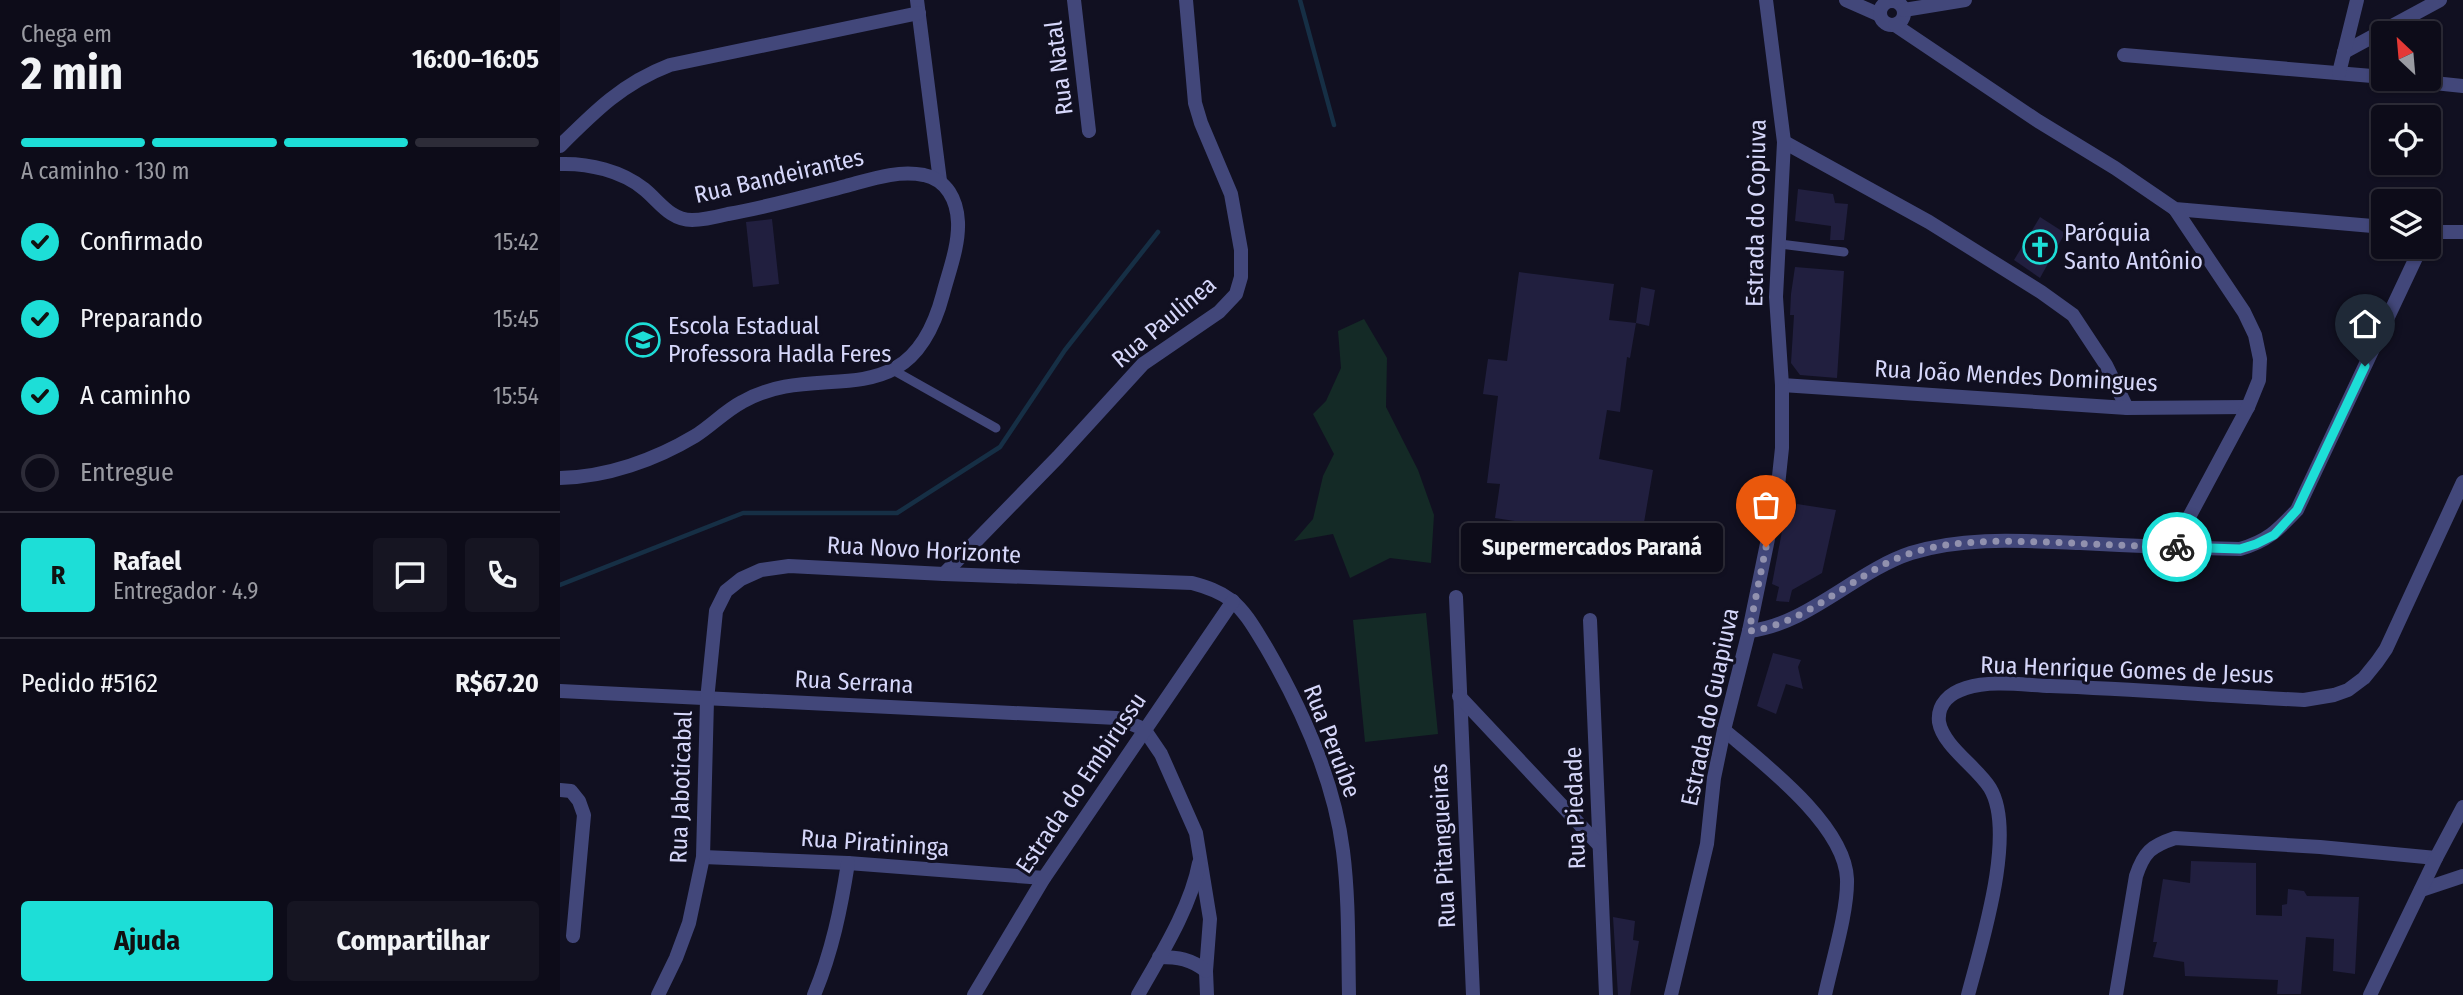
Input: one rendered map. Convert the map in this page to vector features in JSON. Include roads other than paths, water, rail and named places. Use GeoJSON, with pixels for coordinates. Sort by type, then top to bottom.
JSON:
{"type":"FeatureCollection","features":[{"type":"Feature","properties":{"kind":"street","name":"Rua Natal"},"geometry":{"type":"LineString","coordinates":[[1074,0],[1089,131]]}},
{"type":"Feature","properties":{"kind":"street","name":"Rua Paulinea"},"geometry":{"type":"LineString","coordinates":[[944,574],[1058,457],[1143,364],[1219,312],[1236,294],[1241,277],[1241,250],[1231,194],[1195,103],[1186,0]]}},
{"type":"Feature","properties":{"kind":"street","name":"Estrada do Copiuva"},"geometry":{"type":"LineString","coordinates":[[1766,0],[1784,142],[1776,297],[1782,385]]}},
{"type":"Feature","properties":{"kind":"street"},"geometry":{"type":"LineString","coordinates":[[1846,0],[1880,15],[1884,22],[1895,25],[2038,121],[2115,167],[2175,209],[2244,312],[2255,335],[2260,359],[2259,380],[2248,407],[2173,547]]}},
{"type":"Feature","properties":{"kind":"street"},"geometry":{"type":"LineString","coordinates":[[1904,10],[1965,0]]}},
{"type":"Feature","properties":{"kind":"street"},"geometry":{"type":"LineString","coordinates":[[2339,73],[2357,0]]}},
{"type":"Feature","properties":{"kind":"street"},"geometry":{"type":"LineString","coordinates":[[2344,52],[2440,0]]}},
{"type":"Feature","properties":{"kind":"street"},"geometry":{"type":"LineString","coordinates":[[1880,15],[1881,8],[1887,2],[1895,1],[1904,10],[1904,18],[1895,25]]}},
{"type":"Feature","properties":{"kind":"street"},"geometry":{"type":"LineString","coordinates":[[560,146],[616,93],[642,76],[670,65],[918,7],[940,181],[947,188],[957,213],[958,228],[940,304],[926,337],[893,370],[876,377],[850,382],[794,386],[764,392],[742,402],[696,435],[659,455],[614,470],[560,478]]}},
{"type":"Feature","properties":{"kind":"street"},"geometry":{"type":"LineString","coordinates":[[2124,55],[2371,77]]}},
{"type":"Feature","properties":{"kind":"street"},"geometry":{"type":"LineString","coordinates":[[2441,84],[2463,86]]}},
{"type":"Feature","properties":{"kind":"street"},"geometry":{"type":"LineString","coordinates":[[1784,142],[1928,222],[2073,315],[2106,365],[2127,408]]}},
{"type":"Feature","properties":{"kind":"street","name":"Rua Bandeirantes"},"geometry":{"type":"LineString","coordinates":[[560,164],[592,166],[622,176],[643,188],[670,214],[690,220],[757,209],[891,174],[927,176],[940,181]]}},
{"type":"Feature","properties":{"kind":"street"},"geometry":{"type":"LineString","coordinates":[[2175,209],[2371,226]]}},
{"type":"Feature","properties":{"kind":"street"},"geometry":{"type":"LineString","coordinates":[[2441,232],[2463,232]]}},
{"type":"Feature","properties":{"kind":"street"},"geometry":{"type":"LineString","coordinates":[[1749,631],[1765,629],[1791,618],[1854,581],[1908,554],[1938,545],[1994,540],[2240,549],[2274,535],[2297,510],[2415,259]]}},
{"type":"Feature","properties":{"kind":"street","name":"Rua João Mendes Domingues"},"geometry":{"type":"LineString","coordinates":[[1782,385],[2127,408],[2248,407]]}},
{"type":"Feature","properties":{"kind":"street","name":"Estrada do Guapiuva"},"geometry":{"type":"LineString","coordinates":[[1671,995],[1707,844],[1714,778],[1749,631],[1777,495],[1782,448],[1782,385]]}},
{"type":"Feature","properties":{"kind":"street","name":"Rua Henrique Gomes de Jesus"},"geometry":{"type":"LineString","coordinates":[[1968,995],[1995,878],[2000,827],[1992,791],[1981,775],[1942,733],[1939,719],[1941,704],[1952,694],[1968,687],[1989,684],[2304,699],[2348,690],[2364,678],[2386,649],[2463,482]]}},
{"type":"Feature","properties":{"kind":"street","name":"Rua Novo Horizonte"},"geometry":{"type":"LineString","coordinates":[[707,700],[716,611],[726,591],[741,579],[761,570],[789,566],[1192,583],[1215,590],[1233,601]]}},
{"type":"Feature","properties":{"kind":"street","name":"Rua Pitangueiras"},"geometry":{"type":"LineString","coordinates":[[1455,597],[1473,995]]}},
{"type":"Feature","properties":{"kind":"street","name":"Estrada do Embirussu"},"geometry":{"type":"LineString","coordinates":[[974,995],[1044,878],[1233,601]]}},
{"type":"Feature","properties":{"kind":"street","name":"Rua Peruíbe"},"geometry":{"type":"LineString","coordinates":[[1233,601],[1253,625],[1273,660],[1327,777],[1343,849],[1349,995]]}},
{"type":"Feature","properties":{"kind":"street","name":"Rua Piedade"},"geometry":{"type":"LineString","coordinates":[[1590,620],[1606,995]]}},
{"type":"Feature","properties":{"kind":"street","name":"Rua Serrana"},"geometry":{"type":"LineString","coordinates":[[560,691],[1117,718],[1144,729]]}},
{"type":"Feature","properties":{"kind":"street"},"geometry":{"type":"LineString","coordinates":[[1459,696],[1599,845]]}},
{"type":"Feature","properties":{"kind":"street","name":"Rua Jaboticabal"},"geometry":{"type":"LineString","coordinates":[[658,995],[689,923],[704,858],[707,700]]}},
{"type":"Feature","properties":{"kind":"street"},"geometry":{"type":"LineString","coordinates":[[1144,729],[1161,754],[1196,833],[1210,919],[1207,995]]}},
{"type":"Feature","properties":{"kind":"street"},"geometry":{"type":"LineString","coordinates":[[1724,730],[1764,762],[1814,814],[1835,840],[1845,861],[1846,897],[1825,995]]}},
{"type":"Feature","properties":{"kind":"street"},"geometry":{"type":"LineString","coordinates":[[560,790],[571,791],[579,800],[584,815],[573,936]]}},
{"type":"Feature","properties":{"kind":"street"},"geometry":{"type":"LineString","coordinates":[[2370,995],[2435,858],[2463,807]]}},
{"type":"Feature","properties":{"kind":"street"},"geometry":{"type":"LineString","coordinates":[[2116,995],[2136,876],[2142,859],[2155,845],[2175,838],[2320,847],[2435,858]]}},
{"type":"Feature","properties":{"kind":"street","name":"Rua Piratininga"},"geometry":{"type":"LineString","coordinates":[[704,858],[848,863],[1044,878]]}},
{"type":"Feature","properties":{"kind":"street"},"geometry":{"type":"LineString","coordinates":[[1138,995],[1181,911],[1196,876],[1200,858]]}},
{"type":"Feature","properties":{"kind":"street"},"geometry":{"type":"LineString","coordinates":[[814,995],[831,950],[848,863]]}},
{"type":"Feature","properties":{"kind":"street"},"geometry":{"type":"LineString","coordinates":[[2421,890],[2463,876]]}},
{"type":"Feature","properties":{"kind":"street"},"geometry":{"type":"LineString","coordinates":[[560,897],[575,898]]}},
{"type":"Feature","properties":{"kind":"street"},"geometry":{"type":"LineString","coordinates":[[1181,911],[1210,919]]}},
{"type":"Feature","properties":{"kind":"street"},"geometry":{"type":"LineString","coordinates":[[1159,957],[1184,959],[1194,962],[1206,971]]}},
{"type":"Feature","properties":{"kind":"lane"},"geometry":{"type":"LineString","coordinates":[[1780,244],[1844,252]]}},
{"type":"Feature","properties":{"kind":"lane"},"geometry":{"type":"LineString","coordinates":[[893,370],[996,428]]}},
{"type":"Feature","properties":{"kind":"waterway"},"geometry":{"type":"LineString","coordinates":[[1300,0],[1334,125]]}},
{"type":"Feature","properties":{"kind":"waterway"},"geometry":{"type":"LineString","coordinates":[[560,585],[743,513],[897,513],[1000,447],[1065,350],[1158,232]]}},
{"type":"Feature","properties":{"kind":"place","name":"Paróquia Santo Antônio"},"geometry":{"type":"Point","coordinates":[2040,247]}},
{"type":"Feature","properties":{"kind":"place","name":"Escola Estadual Professora Hadla Feres"},"geometry":{"type":"Point","coordinates":[643,340]}},
{"type":"Feature","properties":{"kind":"place","name":"Supermercados Paraná"},"geometry":{"type":"Point","coordinates":[1766,547]}}]}
